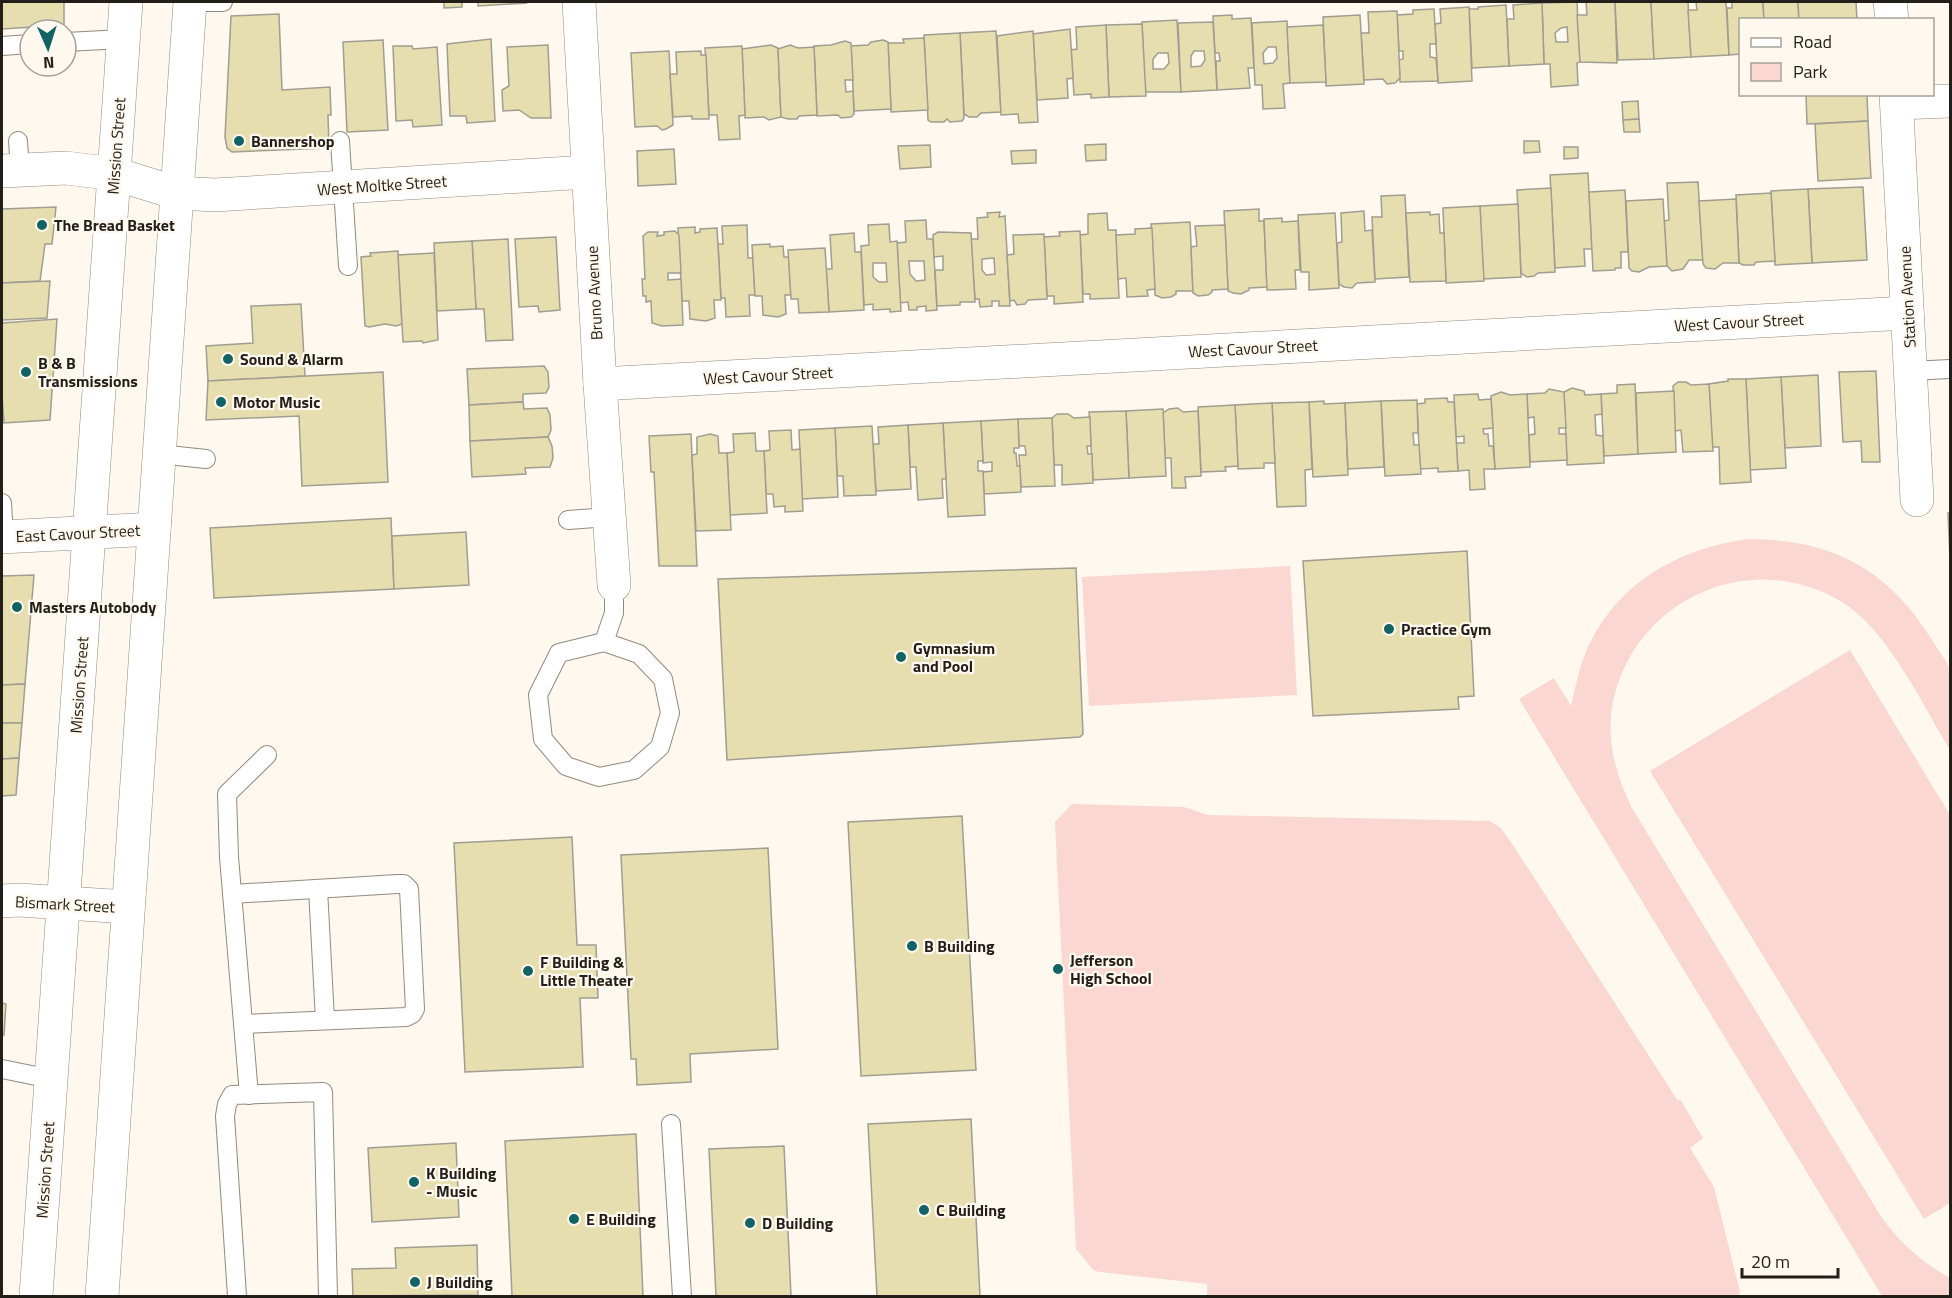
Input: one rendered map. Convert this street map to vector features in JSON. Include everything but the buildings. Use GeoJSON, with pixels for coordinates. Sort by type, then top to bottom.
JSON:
{"type":"FeatureCollection","features":[{"type":"Feature","properties":{"kind":"street","name":"Mission Street"},"geometry":{"type":"LineString","coordinates":[[36,1296],[126,2]]}},
{"type":"Feature","properties":{"kind":"street"},"geometry":{"type":"LineString","coordinates":[[102,1296],[190,2]]}},
{"type":"Feature","properties":{"kind":"street","name":"Bruno Avenue"},"geometry":{"type":"LineString","coordinates":[[579,2],[587,172],[614,585]]}},
{"type":"Feature","properties":{"kind":"street"},"geometry":{"type":"LineString","coordinates":[[1890,2],[1892,18]]}},
{"type":"Feature","properties":{"kind":"street"},"geometry":{"type":"LineString","coordinates":[[1896,99],[1950,101]]}},
{"type":"Feature","properties":{"kind":"street","name":"Station Avenue"},"geometry":{"type":"LineString","coordinates":[[1896,99],[1917,500]]}},
{"type":"Feature","properties":{"kind":"street","name":"West Moltke Street"},"geometry":{"type":"LineString","coordinates":[[13,161],[114,174],[177,193],[215,195],[587,172]]}},
{"type":"Feature","properties":{"kind":"street","name":"West Cavour Street"},"geometry":{"type":"LineString","coordinates":[[600,384],[1907,313]]}},
{"type":"Feature","properties":{"kind":"street","name":"East Cavour Street"},"geometry":{"type":"LineString","coordinates":[[3,537],[154,529]]}},
{"type":"Feature","properties":{"kind":"street","name":"Bismark Street"},"geometry":{"type":"LineString","coordinates":[[2,901],[128,907]]}},
{"type":"Feature","properties":{"kind":"lane"},"geometry":{"type":"LineString","coordinates":[[190,2],[223,2]]}},
{"type":"Feature","properties":{"kind":"lane"},"geometry":{"type":"LineString","coordinates":[[78,41],[123,39]]}},
{"type":"Feature","properties":{"kind":"lane"},"geometry":{"type":"LineString","coordinates":[[2,46],[18,45]]}},
{"type":"Feature","properties":{"kind":"lane"},"geometry":{"type":"LineString","coordinates":[[340,141],[348,266]]}},
{"type":"Feature","properties":{"kind":"lane"},"geometry":{"type":"LineString","coordinates":[[1910,371],[1950,369]]}},
{"type":"Feature","properties":{"kind":"lane"},"geometry":{"type":"LineString","coordinates":[[159,454],[206,459]]}},
{"type":"Feature","properties":{"kind":"lane"},"geometry":{"type":"LineString","coordinates":[[2,503],[3,537]]}},
{"type":"Feature","properties":{"kind":"lane"},"geometry":{"type":"LineString","coordinates":[[568,520],[609,517]]}},
{"type":"Feature","properties":{"kind":"lane"},"geometry":{"type":"LineString","coordinates":[[604,642],[614,613],[614,585]]}},
{"type":"Feature","properties":{"kind":"lane"},"geometry":{"type":"LineString","coordinates":[[604,642],[639,654],[663,679],[670,713],[660,747],[634,770],[599,777],[566,766],[543,739],[538,695],[559,653],[604,642]]}},
{"type":"Feature","properties":{"kind":"lane"},"geometry":{"type":"LineString","coordinates":[[249,1095],[232,894],[227,794],[267,755]]}},
{"type":"Feature","properties":{"kind":"lane"},"geometry":{"type":"LineString","coordinates":[[232,894],[397,884],[404,884],[409,890],[415,1009],[412,1014],[406,1017],[243,1024]]}},
{"type":"Feature","properties":{"kind":"lane"},"geometry":{"type":"LineString","coordinates":[[318,889],[325,1020]]}},
{"type":"Feature","properties":{"kind":"lane"},"geometry":{"type":"LineString","coordinates":[[2,1069],[51,1079]]}},
{"type":"Feature","properties":{"kind":"lane"},"geometry":{"type":"LineString","coordinates":[[237,1296],[225,1116],[227,1104],[232,1095],[323,1092],[328,1296]]}},
{"type":"Feature","properties":{"kind":"lane"},"geometry":{"type":"LineString","coordinates":[[671,1124],[682,1296]]}},
{"type":"Feature","properties":{"kind":"green space"},"geometry":{"type":"Polygon","coordinates":[[[1748,539],[1778,540],[1831,552],[1854,562],[1876,576],[1896,594],[1915,615],[1949,667],[1951,677],[1950,750],[1902,668],[1873,629],[1857,613],[1840,601],[1803,585],[1766,579],[1729,583],[1694,596],[1664,616],[1638,644],[1620,677],[1611,716],[1611,740],[1615,763],[1632,808],[1882,1218],[1913,1252],[1950,1278],[1950,1296],[1882,1296],[1519,699],[1554,678],[1571,706],[1584,657],[1596,632],[1611,610],[1629,591],[1649,575],[1671,562],[1721,544],[1748,539]]]}},
{"type":"Feature","properties":{"kind":"green space"},"geometry":{"type":"Polygon","coordinates":[[[1290,566],[1297,695],[1089,706],[1082,577],[1290,566]]]}},
{"type":"Feature","properties":{"kind":"green space"},"geometry":{"type":"Polygon","coordinates":[[[1850,650],[1950,815],[1950,1203],[1924,1219],[1650,771],[1850,650]]]}},
{"type":"Feature","properties":{"kind":"green space"},"geometry":{"type":"Polygon","coordinates":[[[1072,804],[1184,807],[1208,815],[1489,821],[1500,827],[1678,1101],[1680,1099],[1703,1138],[1690,1148],[1714,1187],[1740,1292],[1738,1296],[1207,1296],[1207,1284],[1093,1270],[1076,1249],[1055,822],[1072,804]]]}},
{"type":"Feature","properties":{"kind":"place","name":"Bannershop"},"geometry":{"type":"Point","coordinates":[239,141]}},
{"type":"Feature","properties":{"kind":"place","name":"The Bread Basket"},"geometry":{"type":"Point","coordinates":[42,225]}},
{"type":"Feature","properties":{"kind":"place","name":"Sound & Alarm"},"geometry":{"type":"Point","coordinates":[228,359]}},
{"type":"Feature","properties":{"kind":"place","name":"B & B Transmissions"},"geometry":{"type":"Point","coordinates":[26,372]}},
{"type":"Feature","properties":{"kind":"place","name":"Motor Music"},"geometry":{"type":"Point","coordinates":[221,402]}},
{"type":"Feature","properties":{"kind":"place","name":"Masters Autobody"},"geometry":{"type":"Point","coordinates":[17,607]}},
{"type":"Feature","properties":{"kind":"place","name":"Practice Gym"},"geometry":{"type":"Point","coordinates":[1389,629]}},
{"type":"Feature","properties":{"kind":"place","name":"Gymnasium and Pool"},"geometry":{"type":"Point","coordinates":[901,657]}},
{"type":"Feature","properties":{"kind":"place","name":"B Building"},"geometry":{"type":"Point","coordinates":[912,946]}},
{"type":"Feature","properties":{"kind":"place","name":"Jefferson High School"},"geometry":{"type":"Point","coordinates":[1058,969]}},
{"type":"Feature","properties":{"kind":"place","name":"F Building & Little Theater"},"geometry":{"type":"Point","coordinates":[528,971]}},
{"type":"Feature","properties":{"kind":"place","name":"K Building - Music"},"geometry":{"type":"Point","coordinates":[414,1182]}},
{"type":"Feature","properties":{"kind":"place","name":"C Building"},"geometry":{"type":"Point","coordinates":[924,1210]}},
{"type":"Feature","properties":{"kind":"place","name":"E Building"},"geometry":{"type":"Point","coordinates":[574,1219]}},
{"type":"Feature","properties":{"kind":"place","name":"D Building"},"geometry":{"type":"Point","coordinates":[750,1223]}},
{"type":"Feature","properties":{"kind":"place","name":"J Building"},"geometry":{"type":"Point","coordinates":[415,1282]}}]}
